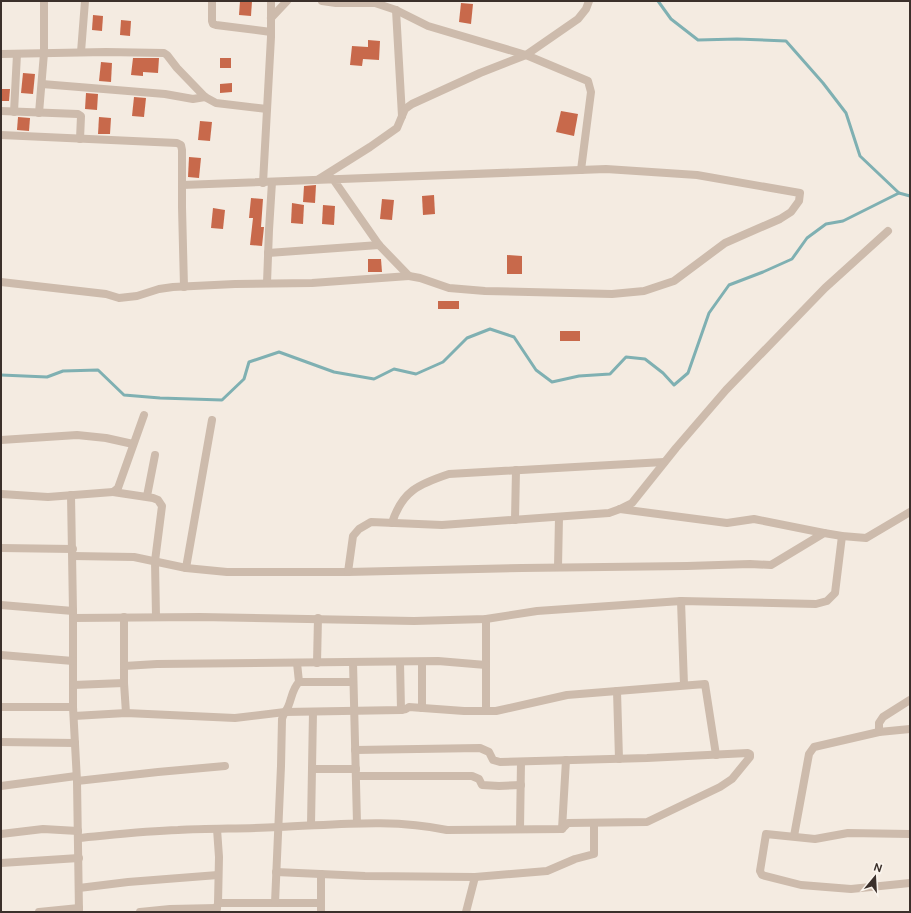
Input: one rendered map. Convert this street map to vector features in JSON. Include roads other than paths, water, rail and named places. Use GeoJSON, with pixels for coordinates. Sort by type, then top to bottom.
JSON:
{"type":"FeatureCollection","features":[{"type":"Feature","properties":{"kind":"street"},"geometry":{"type":"LineString","coordinates":[[40,113],[44,53],[44,1]]}},
{"type":"Feature","properties":{"kind":"street"},"geometry":{"type":"LineString","coordinates":[[81,52],[85,1]]}},
{"type":"Feature","properties":{"kind":"street"},"geometry":{"type":"LineString","coordinates":[[212,1],[213,24],[271,32]]}},
{"type":"Feature","properties":{"kind":"street"},"geometry":{"type":"LineString","coordinates":[[263,183],[271,32],[271,1]]}},
{"type":"Feature","properties":{"kind":"street"},"geometry":{"type":"LineString","coordinates":[[271,18],[287,1]]}},
{"type":"Feature","properties":{"kind":"street"},"geometry":{"type":"LineString","coordinates":[[322,1],[336,3],[375,3],[396,10],[428,26],[526,55],[588,80],[591,92],[581,170]]}},
{"type":"Feature","properties":{"kind":"street"},"geometry":{"type":"LineString","coordinates":[[318,180],[397,128],[405,110],[412,104],[480,73],[526,55],[578,19],[586,9],[589,1]]}},
{"type":"Feature","properties":{"kind":"street"},"geometry":{"type":"LineString","coordinates":[[396,10],[402,116]]}},
{"type":"Feature","properties":{"kind":"street"},"geometry":{"type":"LineString","coordinates":[[1,54],[81,52],[164,53],[205,96],[216,103],[266,109]]}},
{"type":"Feature","properties":{"kind":"street"},"geometry":{"type":"LineString","coordinates":[[14,112],[17,54]]}},
{"type":"Feature","properties":{"kind":"street"},"geometry":{"type":"LineString","coordinates":[[42,84],[166,94],[193,98],[205,96]]}},
{"type":"Feature","properties":{"kind":"street"},"geometry":{"type":"LineString","coordinates":[[1,111],[78,114],[81,116],[80,139]]}},
{"type":"Feature","properties":{"kind":"street"},"geometry":{"type":"LineString","coordinates":[[1,135],[177,143],[181,145],[184,288]]}},
{"type":"Feature","properties":{"kind":"street"},"geometry":{"type":"LineString","coordinates":[[1,282],[106,294],[119,298],[137,296],[173,287],[184,288],[210,284],[312,283],[409,276],[420,278],[449,288],[485,291],[612,294],[644,291],[674,281],[725,243],[780,219],[791,212],[799,201],[800,193],[680,173],[606,169],[182,185]]}},
{"type":"Feature","properties":{"kind":"street"},"geometry":{"type":"LineString","coordinates":[[333,179],[379,245],[409,276]]}},
{"type":"Feature","properties":{"kind":"street"},"geometry":{"type":"LineString","coordinates":[[267,283],[272,182]]}},
{"type":"Feature","properties":{"kind":"street"},"geometry":{"type":"LineString","coordinates":[[348,572],[353,536],[359,529],[371,522],[442,526],[609,513],[620,510],[632,503],[639,496],[664,462],[726,390],[825,288],[888,231]]}},
{"type":"Feature","properties":{"kind":"street"},"geometry":{"type":"LineString","coordinates":[[268,253],[379,245]]}},
{"type":"Feature","properties":{"kind":"street"},"geometry":{"type":"LineString","coordinates":[[113,492],[118,488],[144,415]]}},
{"type":"Feature","properties":{"kind":"street"},"geometry":{"type":"LineString","coordinates":[[186,568],[212,420]]}},
{"type":"Feature","properties":{"kind":"street"},"geometry":{"type":"LineString","coordinates":[[1,440],[77,435],[134,444]]}},
{"type":"Feature","properties":{"kind":"street"},"geometry":{"type":"LineString","coordinates":[[147,496],[155,456]]}},
{"type":"Feature","properties":{"kind":"street"},"geometry":{"type":"LineString","coordinates":[[392,523],[396,509],[409,492],[439,477],[449,474],[664,462]]}},
{"type":"Feature","properties":{"kind":"street"},"geometry":{"type":"LineString","coordinates":[[515,520],[516,470]]}},
{"type":"Feature","properties":{"kind":"street"},"geometry":{"type":"LineString","coordinates":[[1,494],[48,497],[113,492],[147,496],[158,500],[162,506],[155,561],[156,617]]}},
{"type":"Feature","properties":{"kind":"street"},"geometry":{"type":"LineString","coordinates":[[39,912],[79,910],[79,858],[72,661],[73,552],[71,495]]}},
{"type":"Feature","properties":{"kind":"street"},"geometry":{"type":"LineString","coordinates":[[620,510],[727,523],[754,519],[824,533],[866,538],[910,512]]}},
{"type":"Feature","properties":{"kind":"street"},"geometry":{"type":"LineString","coordinates":[[558,567],[559,517]]}},
{"type":"Feature","properties":{"kind":"street"},"geometry":{"type":"LineString","coordinates":[[1,548],[134,557],[186,568],[227,572],[348,572],[558,567],[771,565],[824,533]]}},
{"type":"Feature","properties":{"kind":"street"},"geometry":{"type":"LineString","coordinates":[[1,605],[73,614],[124,617],[318,618],[414,621],[486,619],[537,611],[681,601],[816,604],[827,601],[835,594],[842,536]]}},
{"type":"Feature","properties":{"kind":"street"},"geometry":{"type":"LineString","coordinates":[[681,601],[684,685]]}},
{"type":"Feature","properties":{"kind":"street"},"geometry":{"type":"LineString","coordinates":[[124,617],[124,683],[126,713]]}},
{"type":"Feature","properties":{"kind":"street"},"geometry":{"type":"LineString","coordinates":[[317,663],[318,618]]}},
{"type":"Feature","properties":{"kind":"street"},"geometry":{"type":"LineString","coordinates":[[486,619],[486,711]]}},
{"type":"Feature","properties":{"kind":"street"},"geometry":{"type":"LineString","coordinates":[[1,655],[72,661]]}},
{"type":"Feature","properties":{"kind":"street"},"geometry":{"type":"LineString","coordinates":[[124,666],[156,664],[438,661],[486,665]]}},
{"type":"Feature","properties":{"kind":"street"},"geometry":{"type":"LineString","coordinates":[[353,662],[357,823]]}},
{"type":"Feature","properties":{"kind":"street"},"geometry":{"type":"LineString","coordinates":[[400,662],[401,710]]}},
{"type":"Feature","properties":{"kind":"street"},"geometry":{"type":"LineString","coordinates":[[422,662],[422,708]]}},
{"type":"Feature","properties":{"kind":"street"},"geometry":{"type":"LineString","coordinates":[[297,663],[299,682]]}},
{"type":"Feature","properties":{"kind":"street"},"geometry":{"type":"LineString","coordinates":[[275,903],[282,719],[288,709],[295,686],[299,682],[353,682]]}},
{"type":"Feature","properties":{"kind":"street"},"geometry":{"type":"LineString","coordinates":[[73,685],[124,683]]}},
{"type":"Feature","properties":{"kind":"street"},"geometry":{"type":"LineString","coordinates":[[74,716],[126,713],[235,718],[285,712],[401,710],[409,707],[464,712],[496,711],[567,695],[705,684],[716,755]]}},
{"type":"Feature","properties":{"kind":"street"},"geometry":{"type":"LineString","coordinates":[[617,690],[619,759]]}},
{"type":"Feature","properties":{"kind":"street"},"geometry":{"type":"LineString","coordinates":[[879,732],[879,723],[883,717],[910,700]]}},
{"type":"Feature","properties":{"kind":"street"},"geometry":{"type":"LineString","coordinates":[[1,707],[73,706]]}},
{"type":"Feature","properties":{"kind":"street"},"geometry":{"type":"LineString","coordinates":[[311,825],[313,712]]}},
{"type":"Feature","properties":{"kind":"street"},"geometry":{"type":"LineString","coordinates":[[794,836],[809,754],[814,747],[879,732],[910,729]]}},
{"type":"Feature","properties":{"kind":"street"},"geometry":{"type":"LineString","coordinates":[[1,742],[75,742]]}},
{"type":"Feature","properties":{"kind":"street"},"geometry":{"type":"LineString","coordinates":[[1,834],[43,829],[78,834],[357,823],[403,823],[447,830],[562,829],[568,823],[647,822],[720,787],[732,779],[750,757],[750,754],[748,754],[497,762],[493,760],[489,752],[480,748],[355,750]]}},
{"type":"Feature","properties":{"kind":"street"},"geometry":{"type":"LineString","coordinates":[[562,829],[566,760]]}},
{"type":"Feature","properties":{"kind":"street"},"geometry":{"type":"LineString","coordinates":[[520,829],[521,762]]}},
{"type":"Feature","properties":{"kind":"street"},"geometry":{"type":"LineString","coordinates":[[1,786],[225,766]]}},
{"type":"Feature","properties":{"kind":"street"},"geometry":{"type":"LineString","coordinates":[[312,770],[472,776],[479,779],[482,785],[521,785]]}},
{"type":"Feature","properties":{"kind":"street"},"geometry":{"type":"LineString","coordinates":[[276,872],[475,877],[547,871],[575,859],[592,856],[595,852],[594,823]]}},
{"type":"Feature","properties":{"kind":"street"},"geometry":{"type":"LineString","coordinates":[[217,829],[219,857],[217,908]]}},
{"type":"Feature","properties":{"kind":"street"},"geometry":{"type":"LineString","coordinates":[[910,834],[848,833],[815,839],[766,834],[760,871],[762,875],[801,884],[851,889],[910,883]]}},
{"type":"Feature","properties":{"kind":"street"},"geometry":{"type":"LineString","coordinates":[[1,863],[79,858]]}},
{"type":"Feature","properties":{"kind":"street"},"geometry":{"type":"LineString","coordinates":[[321,874],[321,912]]}},
{"type":"Feature","properties":{"kind":"street"},"geometry":{"type":"LineString","coordinates":[[79,888],[128,882],[218,876]]}},
{"type":"Feature","properties":{"kind":"street"},"geometry":{"type":"LineString","coordinates":[[466,912],[475,877]]}},
{"type":"Feature","properties":{"kind":"street"},"geometry":{"type":"LineString","coordinates":[[140,912],[275,903],[321,903]]}},
{"type":"Feature","properties":{"kind":"waterway"},"geometry":{"type":"LineString","coordinates":[[658,1],[671,19],[698,40],[737,39],[786,41],[823,83],[846,113],[860,156],[899,193],[910,196]]}},
{"type":"Feature","properties":{"kind":"waterway"},"geometry":{"type":"LineString","coordinates":[[1,375],[47,377],[63,371],[98,370],[124,395],[222,400],[244,379],[249,362],[279,352],[334,372],[374,379],[394,369],[416,374],[443,362],[467,338],[490,329],[514,337],[536,370],[552,382],[579,376],[610,374],[626,357],[645,359],[663,373],[674,385],[688,373],[709,313],[729,285],[792,259],[807,238],[826,224],[843,221],[899,193]]}}]}
